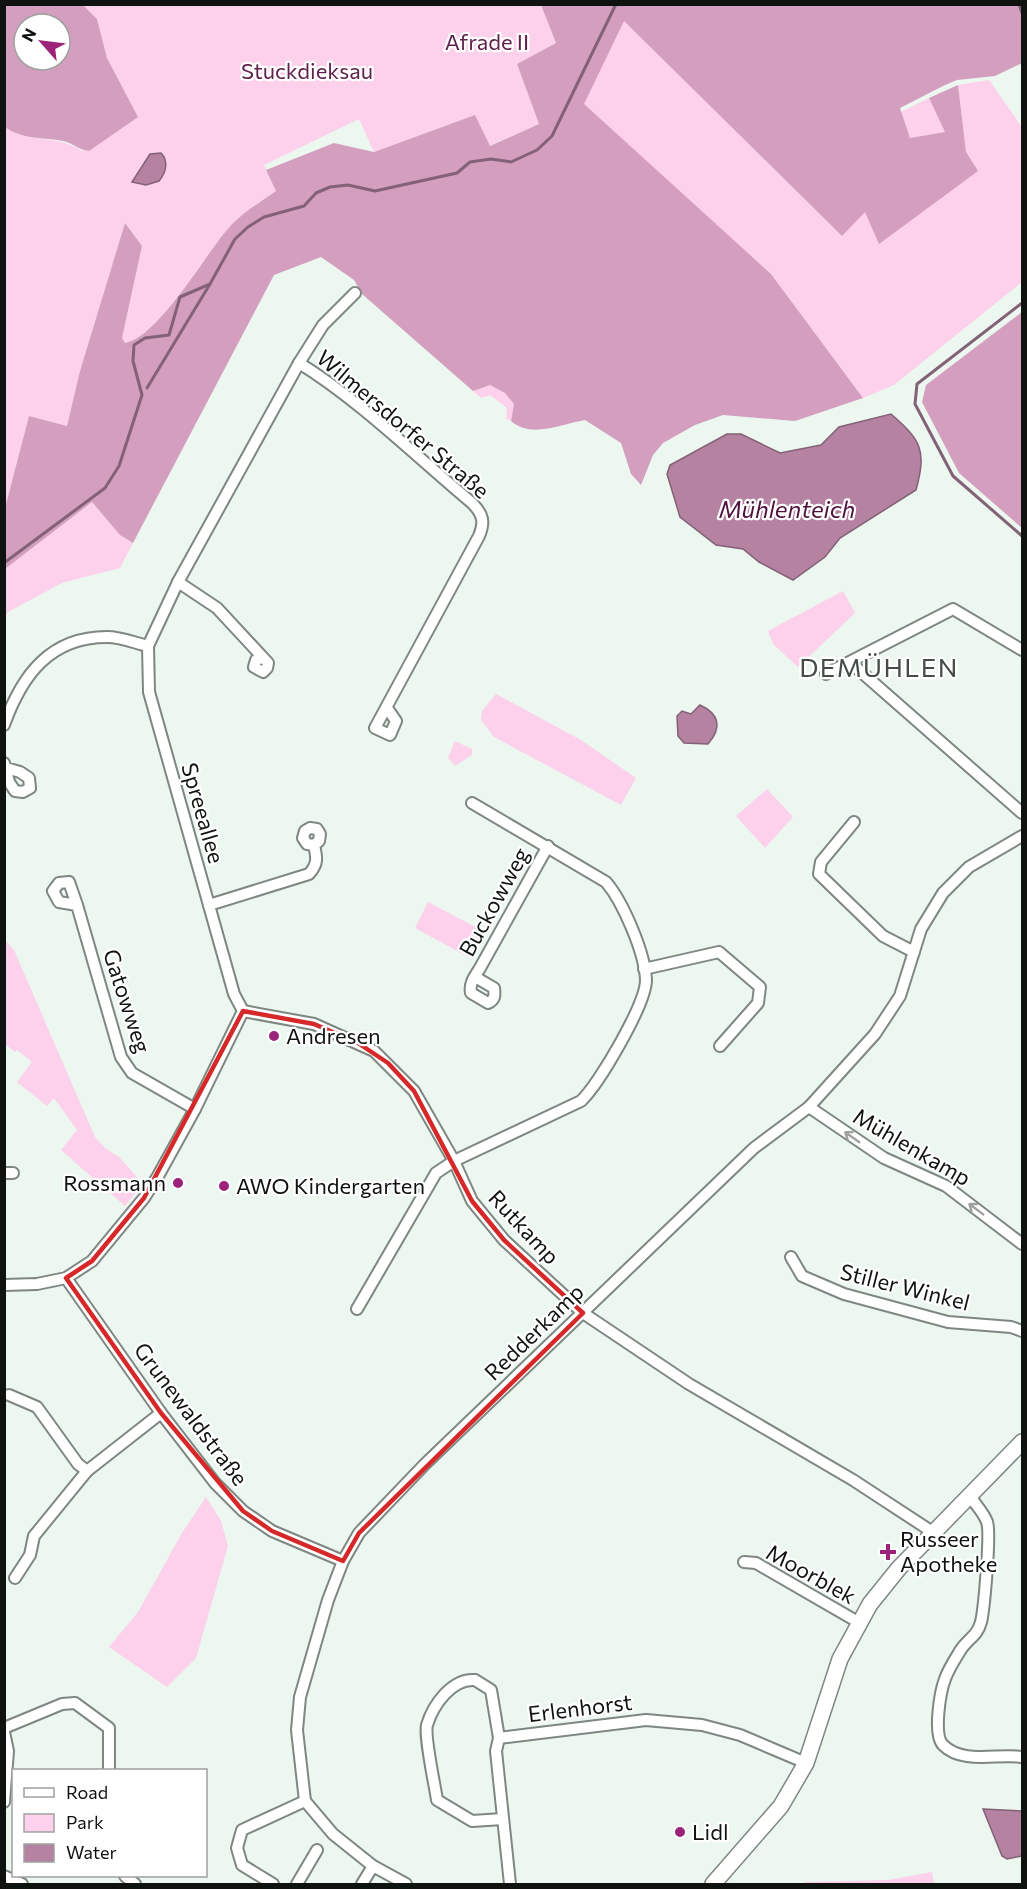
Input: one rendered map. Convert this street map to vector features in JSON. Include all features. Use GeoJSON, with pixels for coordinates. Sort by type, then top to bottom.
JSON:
{"type":"FeatureCollection","features":[{"type":"Feature","properties":{"kind":"street","name":"Spreeallee"},"geometry":{"type":"LineString","coordinates":[[243,1011],[234,994],[149,692],[148,646],[178,582],[299,363],[323,325],[355,292]]}},
{"type":"Feature","properties":{"kind":"street","name":"Wilmersdorfer Straße"},"geometry":{"type":"LineString","coordinates":[[299,363],[318,374],[400,441],[472,503],[482,515],[483,526],[479,536],[395,688],[387,708]]}},
{"type":"Feature","properties":{"kind":"street"},"geometry":{"type":"LineString","coordinates":[[178,582],[217,608],[252,644],[261,658]]}},
{"type":"Feature","properties":{"kind":"street"},"geometry":{"type":"LineString","coordinates":[[826,674],[953,609],[1023,650]]}},
{"type":"Feature","properties":{"kind":"street"},"geometry":{"type":"LineString","coordinates":[[4,725],[32,670],[47,655],[86,639],[109,637],[148,646]]}},
{"type":"Feature","properties":{"kind":"street"},"geometry":{"type":"LineString","coordinates":[[851,663],[1023,813]]}},
{"type":"Feature","properties":{"kind":"street"},"geometry":{"type":"LineString","coordinates":[[357,1309],[429,1182],[442,1167],[557,1114],[588,1095],[640,1004],[645,987],[644,969],[625,912],[612,888],[598,875],[472,803]]}},
{"type":"Feature","properties":{"kind":"street"},"geometry":{"type":"LineString","coordinates":[[854,822],[821,862],[819,874],[882,936],[914,952]]}},
{"type":"Feature","properties":{"kind":"street","name":"Redderkamp"},"geometry":{"type":"LineString","coordinates":[[305,1801],[297,1730],[300,1697],[328,1600],[342,1562],[359,1533],[376,1513],[754,1148],[809,1107],[875,1034],[900,996],[921,929],[933,906],[955,879],[975,863],[1023,836]]}},
{"type":"Feature","properties":{"kind":"street"},"geometry":{"type":"LineString","coordinates":[[209,905],[309,874],[316,866],[314,845]]}},
{"type":"Feature","properties":{"kind":"street","name":"Buckowweg"},"geometry":{"type":"LineString","coordinates":[[475,977],[548,846]]}},
{"type":"Feature","properties":{"kind":"street","name":"Gatowweg"},"geometry":{"type":"LineString","coordinates":[[77,905],[121,1058],[132,1073],[195,1109]]}},
{"type":"Feature","properties":{"kind":"street"},"geometry":{"type":"LineString","coordinates":[[644,969],[719,952],[759,987],[758,1003],[720,1046]]}},
{"type":"Feature","properties":{"kind":"street"},"geometry":{"type":"LineString","coordinates":[[4,1285],[37,1284],[66,1278],[93,1261],[144,1198],[195,1109],[243,1011]]}},
{"type":"Feature","properties":{"kind":"street","name":"Rutkamp"},"geometry":{"type":"LineString","coordinates":[[243,1011],[314,1024],[374,1051],[414,1091],[454,1161],[472,1201],[504,1240],[582,1313],[689,1384],[845,1475],[933,1533]]}},
{"type":"Feature","properties":{"kind":"street","name":"Mühlenkamp"},"geometry":{"type":"LineString","coordinates":[[809,1107],[884,1158],[946,1186],[1023,1244]]}},
{"type":"Feature","properties":{"kind":"street","name":"Stiller Winkel"},"geometry":{"type":"LineString","coordinates":[[791,1257],[802,1276],[844,1294],[948,1322],[1011,1327],[1023,1331]]}},
{"type":"Feature","properties":{"kind":"street","name":"Grunewaldstraße"},"geometry":{"type":"LineString","coordinates":[[66,1278],[161,1413],[215,1483],[243,1511],[272,1531],[342,1562]]}},
{"type":"Feature","properties":{"kind":"street"},"geometry":{"type":"LineString","coordinates":[[9,1395],[37,1407],[78,1464],[87,1471]]}},
{"type":"Feature","properties":{"kind":"street"},"geometry":{"type":"LineString","coordinates":[[15,1578],[30,1555],[34,1536],[87,1471],[161,1413]]}},
{"type":"Feature","properties":{"kind":"street"},"geometry":{"type":"LineString","coordinates":[[713,1884],[781,1806],[806,1763],[840,1659],[858,1622],[882,1588],[1023,1442]]}},
{"type":"Feature","properties":{"kind":"street"},"geometry":{"type":"LineString","coordinates":[[969,1496],[988,1525],[981,1622],[975,1637],[961,1648],[945,1677],[938,1725],[939,1738],[944,1746],[959,1754],[988,1758],[1006,1755],[1023,1757]]}},
{"type":"Feature","properties":{"kind":"street","name":"Moorblek"},"geometry":{"type":"LineString","coordinates":[[744,1562],[756,1563],[858,1622]]}},
{"type":"Feature","properties":{"kind":"street"},"geometry":{"type":"LineString","coordinates":[[499,1738],[491,1690],[483,1683],[471,1680],[456,1683],[446,1691],[426,1726],[437,1800],[472,1821],[503,1819]]}},
{"type":"Feature","properties":{"kind":"street"},"geometry":{"type":"LineString","coordinates":[[4,1802],[8,1751],[4,1730],[62,1704],[75,1703],[109,1728],[109,1769]]}},
{"type":"Feature","properties":{"kind":"street","name":"Erlenhorst"},"geometry":{"type":"LineString","coordinates":[[510,1884],[496,1751],[499,1738],[646,1720],[702,1725],[740,1735],[806,1763]]}},
{"type":"Feature","properties":{"kind":"street"},"geometry":{"type":"LineString","coordinates":[[267,1883],[242,1864],[237,1848],[242,1830],[305,1801],[333,1834],[373,1866],[406,1884]]}},
{"type":"Feature","properties":{"kind":"street"},"geometry":{"type":"LineString","coordinates":[[297,1884],[317,1850]]}},
{"type":"Feature","properties":{"kind":"street"},"geometry":{"type":"LineString","coordinates":[[362,1884],[373,1866]]}},
{"type":"Feature","properties":{"kind":"street"},"geometry":{"type":"LineString","coordinates":[[4,1876],[22,1884]]}},
{"type":"Feature","properties":{"kind":"highlighted area"},"geometry":{"type":"Polygon","coordinates":[[[243,1011],[314,1024],[358,1043],[388,1063],[414,1091],[472,1201],[504,1240],[583,1313],[359,1533],[343,1561],[272,1531],[243,1511],[161,1413],[66,1278],[92,1261],[144,1198],[243,1011]]]}},
{"type":"Feature","properties":{"kind":"green space"},"geometry":{"type":"Polygon","coordinates":[[[76,5],[541,5],[556,43],[517,64],[539,124],[489,146],[475,115],[374,152],[359,119],[264,165],[276,191],[231,225],[166,312],[138,337],[125,343],[122,338],[142,246],[125,223],[80,371],[67,426],[29,416],[5,508],[5,127],[24,136],[63,142],[82,151],[138,117],[107,58],[97,19],[84,6],[76,5]]]}},
{"type":"Feature","properties":{"kind":"green space"},"geometry":{"type":"Polygon","coordinates":[[[619,15],[842,236],[865,211],[966,152],[958,85],[989,80],[1022,127],[1022,282],[894,385],[863,398],[771,274],[579,102],[619,15]]]}},
{"type":"Feature","properties":{"kind":"green space"},"geometry":{"type":"Polygon","coordinates":[[[929,98],[946,132],[910,138],[901,112],[929,98]]]}},
{"type":"Feature","properties":{"kind":"green space"},"geometry":{"type":"Polygon","coordinates":[[[484,385],[498,388],[512,400],[514,404],[511,421],[506,418],[507,408],[490,395],[481,398],[473,391],[484,385]]]}},
{"type":"Feature","properties":{"kind":"green space"},"geometry":{"type":"Polygon","coordinates":[[[92,502],[120,535],[133,543],[120,568],[62,583],[8,612],[5,617],[5,569],[92,502]]]}},
{"type":"Feature","properties":{"kind":"green space"},"geometry":{"type":"Polygon","coordinates":[[[843,591],[855,613],[798,667],[773,644],[768,631],[843,591]]]}},
{"type":"Feature","properties":{"kind":"green space"},"geometry":{"type":"Polygon","coordinates":[[[496,694],[581,740],[636,778],[621,805],[494,737],[481,720],[482,711],[496,694]]]}},
{"type":"Feature","properties":{"kind":"green space"},"geometry":{"type":"Polygon","coordinates":[[[455,741],[472,749],[472,755],[455,766],[448,758],[455,741]]]}},
{"type":"Feature","properties":{"kind":"green space"},"geometry":{"type":"Polygon","coordinates":[[[767,789],[793,817],[765,848],[736,816],[767,789]]]}},
{"type":"Feature","properties":{"kind":"green space"},"geometry":{"type":"Polygon","coordinates":[[[428,902],[483,931],[468,957],[415,928],[428,902]]]}},
{"type":"Feature","properties":{"kind":"green space"},"geometry":{"type":"Polygon","coordinates":[[[4,939],[14,950],[95,1137],[105,1148],[119,1157],[143,1184],[125,1206],[61,1150],[77,1130],[54,1098],[47,1106],[17,1082],[32,1062],[5,1044],[4,939]]]}},
{"type":"Feature","properties":{"kind":"green space"},"geometry":{"type":"Polygon","coordinates":[[[206,1497],[221,1521],[228,1546],[196,1658],[167,1687],[109,1647],[138,1612],[182,1533],[206,1497]]]}},
{"type":"Feature","properties":{"kind":"green space"},"geometry":{"type":"Polygon","coordinates":[[[932,1872],[934,1884],[804,1884],[804,1882],[888,1880],[932,1872]]]}},
{"type":"Feature","properties":{"kind":"shaded area"},"geometry":{"type":"Polygon","coordinates":[[[5,5],[84,6],[97,19],[107,58],[138,117],[89,151],[63,141],[19,134],[5,127],[5,5]]]}},
{"type":"Feature","properties":{"kind":"shaded area"},"geometry":{"type":"Polygon","coordinates":[[[541,5],[1022,5],[1022,63],[995,76],[957,80],[900,108],[910,138],[945,132],[929,98],[958,85],[966,152],[978,171],[879,244],[865,212],[842,236],[624,21],[584,104],[771,274],[863,398],[795,421],[723,415],[695,425],[663,443],[653,455],[641,485],[631,474],[621,443],[585,420],[537,430],[519,426],[511,421],[514,404],[505,393],[490,385],[473,391],[362,294],[354,280],[321,257],[274,275],[133,543],[120,535],[92,502],[5,569],[5,508],[29,416],[67,426],[80,371],[125,223],[142,246],[122,338],[125,343],[138,338],[166,312],[231,225],[276,191],[266,170],[334,143],[374,152],[475,115],[490,146],[539,124],[517,64],[556,43],[541,5]]]}},
{"type":"Feature","properties":{"kind":"shaded area"},"geometry":{"type":"Polygon","coordinates":[[[1022,312],[1022,528],[959,473],[922,402],[926,385],[1022,312]]]}},
{"type":"Feature","properties":{"kind":"water"},"geometry":{"type":"Polygon","coordinates":[[[161,153],[166,167],[159,181],[146,185],[132,182],[150,154],[161,153]]]}},
{"type":"Feature","properties":{"kind":"water","name":"Mühlenteich"},"geometry":{"type":"Polygon","coordinates":[[[891,414],[909,431],[919,447],[921,465],[916,490],[840,538],[825,557],[793,580],[759,562],[743,549],[716,545],[680,517],[667,474],[670,465],[727,434],[741,434],[780,453],[821,445],[839,427],[891,414]]]}},
{"type":"Feature","properties":{"kind":"water"},"geometry":{"type":"Polygon","coordinates":[[[700,705],[715,717],[717,727],[715,732],[708,744],[684,743],[678,736],[677,716],[682,711],[691,714],[700,705]]]}},
{"type":"Feature","properties":{"kind":"water"},"geometry":{"type":"Polygon","coordinates":[[[983,1809],[1022,1811],[1022,1856],[1007,1859],[1002,1856],[983,1809]]]}},
{"type":"Feature","properties":{"kind":"waterway"},"geometry":{"type":"LineString","coordinates":[[4,563],[105,488],[119,466],[142,395],[133,361],[134,345],[145,338],[169,335],[180,297],[210,284],[235,239],[248,227],[264,217],[304,206],[316,193],[330,187],[348,185],[375,191],[457,173],[470,162],[491,159],[511,162],[537,150],[552,136],[616,4]]}},
{"type":"Feature","properties":{"kind":"waterway"},"geometry":{"type":"LineString","coordinates":[[1019,4],[1022,13]]}},
{"type":"Feature","properties":{"kind":"waterway"},"geometry":{"type":"LineString","coordinates":[[147,388],[210,284]]}},
{"type":"Feature","properties":{"kind":"waterway"},"geometry":{"type":"LineString","coordinates":[[1022,303],[917,384],[915,404],[953,476],[1022,536]]}},
{"type":"Feature","properties":{"kind":"place","name":"Andresen"},"geometry":{"type":"Point","coordinates":[274,1036]}},
{"type":"Feature","properties":{"kind":"place","name":"Rossmann"},"geometry":{"type":"Point","coordinates":[178,1183]}},
{"type":"Feature","properties":{"kind":"place","name":"AWO Kindergarten"},"geometry":{"type":"Point","coordinates":[224,1186]}},
{"type":"Feature","properties":{"kind":"place","name":"Russeer Apotheke"},"geometry":{"type":"Point","coordinates":[888,1552]}},
{"type":"Feature","properties":{"kind":"place","name":"Lidl"},"geometry":{"type":"Point","coordinates":[680,1832]}},
{"type":"Feature","properties":{"kind":"district","name":"DEMÜHLEN"},"geometry":{"type":"Point","coordinates":[879,668]}},
{"type":"Feature","properties":{"kind":"park label","name":"Afrade II"},"geometry":{"type":"Point","coordinates":[487,42]}},
{"type":"Feature","properties":{"kind":"park label","name":"Stuckdieksau"},"geometry":{"type":"Point","coordinates":[307,71]}}]}
